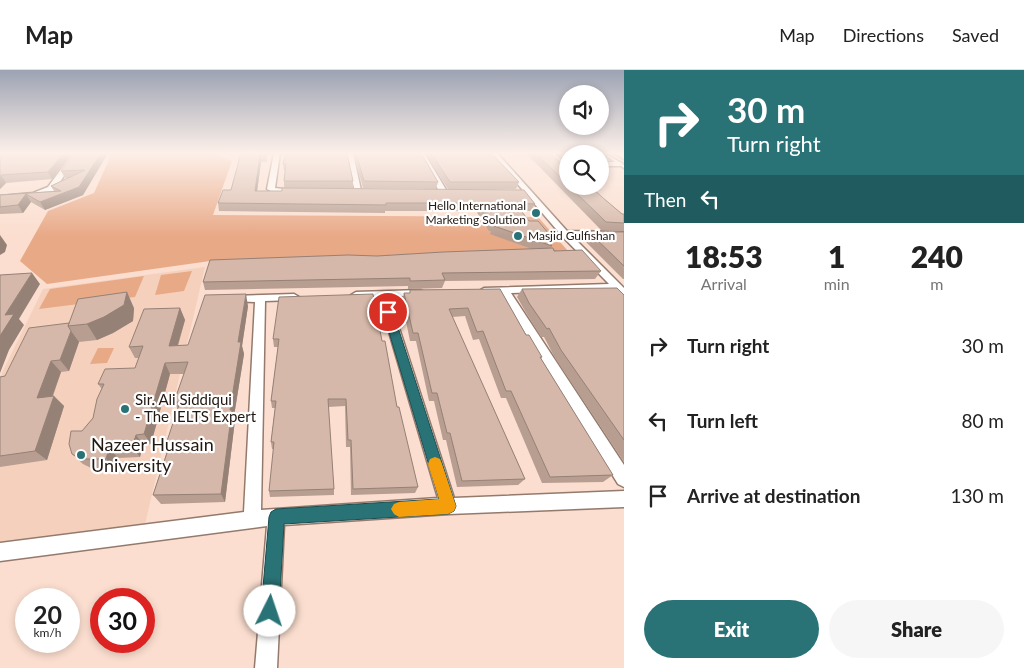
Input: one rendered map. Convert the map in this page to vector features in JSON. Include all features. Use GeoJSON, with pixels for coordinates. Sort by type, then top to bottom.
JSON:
{"type":"FeatureCollection","features":[{"type":"Feature","properties":{"kind":"street"},"geometry":{"type":"LineString","coordinates":[[0,198],[34,195],[52,189],[57,181]]}},
{"type":"Feature","properties":{"kind":"street"},"geometry":{"type":"LineString","coordinates":[[273,181],[271,189],[277,192],[295,192]]}},
{"type":"Feature","properties":{"kind":"street"},"geometry":{"type":"LineString","coordinates":[[356,181],[359,193]]}},
{"type":"Feature","properties":{"kind":"street"},"geometry":{"type":"LineString","coordinates":[[437,181],[444,193]]}},
{"type":"Feature","properties":{"kind":"street"},"geometry":{"type":"LineString","coordinates":[[519,181],[565,234],[620,290]]}},
{"type":"Feature","properties":{"kind":"street"},"geometry":{"type":"LineString","coordinates":[[350,193],[368,193]]}},
{"type":"Feature","properties":{"kind":"street"},"geometry":{"type":"LineString","coordinates":[[434,193],[453,193]]}},
{"type":"Feature","properties":{"kind":"street"},"geometry":{"type":"LineString","coordinates":[[520,194],[530,194]]}},
{"type":"Feature","properties":{"kind":"street"},"geometry":{"type":"LineString","coordinates":[[565,234],[624,235]]}},
{"type":"Feature","properties":{"kind":"street"},"geometry":{"type":"LineString","coordinates":[[504,290],[624,479]]}},
{"type":"Feature","properties":{"kind":"street"},"geometry":{"type":"LineString","coordinates":[[476,291],[620,290]]}},
{"type":"Feature","properties":{"kind":"street"},"geometry":{"type":"LineString","coordinates":[[345,296],[430,293]]}},
{"type":"Feature","properties":{"kind":"street"},"geometry":{"type":"LineString","coordinates":[[383,294],[448,506]]}},
{"type":"Feature","properties":{"kind":"street"},"geometry":{"type":"LineString","coordinates":[[222,300],[307,297]]}},
{"type":"Feature","properties":{"kind":"street"},"geometry":{"type":"LineString","coordinates":[[252,519],[260,298]]}},
{"type":"Feature","properties":{"kind":"street"},"geometry":{"type":"LineString","coordinates":[[0,552],[252,519],[448,506],[624,499]]}},
{"type":"Feature","properties":{"kind":"street"},"geometry":{"type":"LineString","coordinates":[[266,668],[276,517]]}},
{"type":"Feature","properties":{"kind":"shaded area"},"geometry":{"type":"Polygon","coordinates":[[[99,181],[225,181],[213,215],[538,217],[568,251],[210,261],[47,284],[20,261],[48,211],[94,193],[99,181]]]}},
{"type":"Feature","properties":{"kind":"shaded area","name":"Nazeer Hussain University"},"geometry":{"type":"Polygon","coordinates":[[[205,267],[143,533],[0,552],[0,377],[43,289],[205,267]]]}},
{"type":"Feature","properties":{"kind":"shaded area"},"geometry":{"type":"Polygon","coordinates":[[[192,271],[184,291],[155,295],[161,275],[192,271]]]}},
{"type":"Feature","properties":{"kind":"shaded area"},"geometry":{"type":"Polygon","coordinates":[[[144,276],[135,297],[39,309],[50,289],[144,276]]]}},
{"type":"Feature","properties":{"kind":"shaded area"},"geometry":{"type":"Polygon","coordinates":[[[98,348],[114,348],[107,363],[90,364],[98,348]]]}},
{"type":"Feature","properties":{"kind":"building"},"geometry":{"type":"Polygon","coordinates":[[[62,181],[83,181],[79,187],[40,202],[26,194],[18,205],[0,207],[0,195],[61,191],[51,186],[62,181]]]}},
{"type":"Feature","properties":{"kind":"building"},"geometry":{"type":"Polygon","coordinates":[[[233,181],[256,181],[255,191],[282,191],[282,188],[524,190],[535,204],[515,203],[529,221],[538,221],[549,234],[544,235],[552,246],[494,226],[496,224],[492,223],[479,203],[386,203],[386,205],[218,203],[223,190],[231,190],[233,181]]]}},
{"type":"Feature","properties":{"kind":"building"},"geometry":{"type":"Polygon","coordinates":[[[364,181],[437,181],[438,182],[364,181]]]}},
{"type":"Feature","properties":{"kind":"building"},"geometry":{"type":"Polygon","coordinates":[[[449,181],[519,182],[450,182],[449,181]]]}},
{"type":"Feature","properties":{"kind":"building"},"geometry":{"type":"Polygon","coordinates":[[[578,195],[600,195],[624,214],[624,223],[606,222],[578,195]]]}},
{"type":"Feature","properties":{"kind":"building"},"geometry":{"type":"Polygon","coordinates":[[[589,232],[624,232],[624,266],[589,232]]]}},
{"type":"Feature","properties":{"kind":"building"},"geometry":{"type":"Polygon","coordinates":[[[553,248],[554,251],[582,250],[601,271],[442,273],[445,280],[410,281],[410,278],[203,282],[210,260],[348,255],[377,256],[553,248]]]}},
{"type":"Feature","properties":{"kind":"building"},"geometry":{"type":"Polygon","coordinates":[[[32,273],[5,315],[14,314],[0,336],[0,275],[32,273]]]}},
{"type":"Feature","properties":{"kind":"building"},"geometry":{"type":"Polygon","coordinates":[[[617,288],[624,295],[624,440],[561,350],[549,328],[547,329],[529,303],[522,289],[617,288]]]}},
{"type":"Feature","properties":{"kind":"building"},"geometry":{"type":"Polygon","coordinates":[[[500,289],[526,335],[529,335],[542,357],[540,357],[613,475],[550,477],[511,391],[506,391],[483,331],[477,332],[468,308],[449,309],[525,479],[462,481],[450,433],[447,433],[437,393],[432,393],[418,333],[413,333],[404,293],[410,293],[410,290],[500,289]]]}},
{"type":"Feature","properties":{"kind":"building"},"geometry":{"type":"Polygon","coordinates":[[[127,292],[124,305],[104,317],[87,324],[68,326],[78,299],[127,292]]]}},
{"type":"Feature","properties":{"kind":"building"},"geometry":{"type":"Polygon","coordinates":[[[246,294],[238,342],[241,342],[230,410],[232,410],[221,494],[153,495],[170,444],[166,444],[180,402],[174,402],[188,362],[165,363],[144,434],[136,435],[132,447],[109,448],[106,459],[81,459],[72,454],[69,444],[71,431],[82,431],[93,418],[97,399],[104,384],[98,384],[105,369],[135,368],[143,346],[129,347],[144,309],[180,308],[169,346],[188,345],[205,295],[246,294]]]}},
{"type":"Feature","properties":{"kind":"building"},"geometry":{"type":"Polygon","coordinates":[[[373,294],[382,341],[385,341],[397,407],[399,407],[418,487],[353,489],[351,440],[348,440],[346,399],[328,399],[334,489],[269,491],[274,442],[271,442],[276,401],[271,401],[279,339],[273,339],[279,297],[373,294]]]}},
{"type":"Feature","properties":{"kind":"building"},"geometry":{"type":"Polygon","coordinates":[[[69,323],[68,326],[71,331],[60,360],[51,361],[37,398],[54,396],[35,451],[0,456],[0,377],[5,376],[29,328],[69,323]]]}},
{"type":"Feature","properties":{"kind":"slow traffic"},"geometry":{"type":"LineString","coordinates":[[399,509],[448,506],[435,464]]}},
{"type":"Feature","properties":{"kind":"place","name":"Hello International Marketing Solution"},"geometry":{"type":"Point","coordinates":[536,213]}},
{"type":"Feature","properties":{"kind":"place","name":"Masjid Gulfishan"},"geometry":{"type":"Point","coordinates":[518,236]}},
{"type":"Feature","properties":{"kind":"place","name":"Sir. Ali Siddiqui - The IELTS Expert"},"geometry":{"type":"Point","coordinates":[125,409]}},
{"type":"Feature","properties":{"kind":"place","name":"Nazeer Hussain University"},"geometry":{"type":"Point","coordinates":[81,455]}},
{"type":"Feature","properties":{"kind":"route"},"geometry":{"type":"LineString","coordinates":[[270,611],[276,517],[448,506],[388,312]]}}]}
